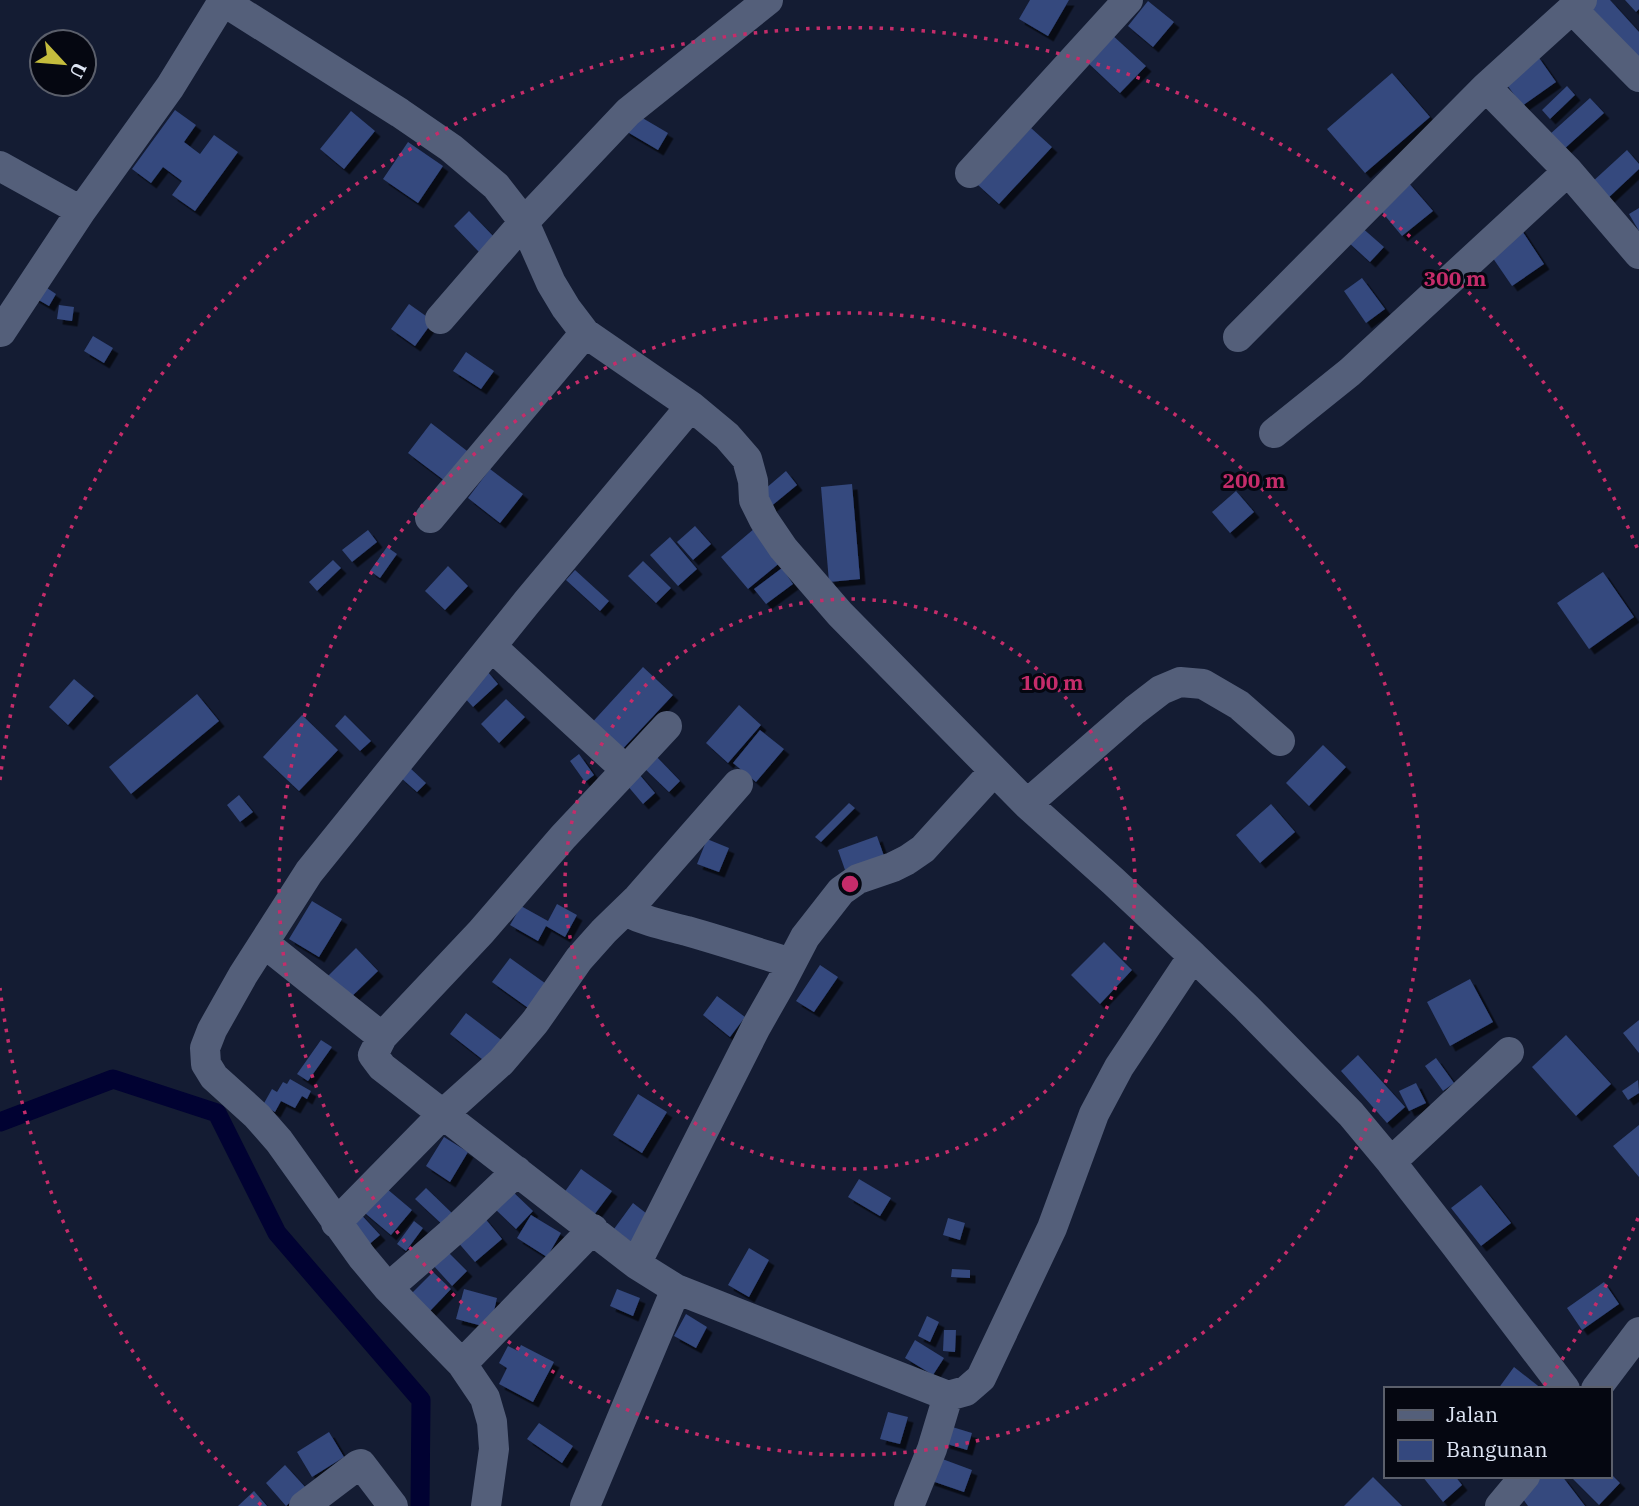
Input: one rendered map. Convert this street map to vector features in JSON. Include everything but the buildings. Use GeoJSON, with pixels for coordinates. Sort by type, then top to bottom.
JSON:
{"type":"FeatureCollection","features":[{"type":"Feature","properties":{"kind":"street"},"geometry":{"type":"LineString","coordinates":[[440,319],[524,222],[628,112],[768,0]]}},
{"type":"Feature","properties":{"kind":"street"},"geometry":{"type":"LineString","coordinates":[[970,173],[1128,0]]}},
{"type":"Feature","properties":{"kind":"street"},"geometry":{"type":"LineString","coordinates":[[0,331],[81,211],[170,87],[223,1],[451,148],[496,187],[524,222],[551,283],[584,333],[691,406],[727,436],[747,459],[753,481],[754,500],[764,520],[783,548],[840,614],[1027,804],[1247,1007],[1351,1114],[1563,1387]]}},
{"type":"Feature","properties":{"kind":"street"},"geometry":{"type":"LineString","coordinates":[[1238,337],[1486,88],[1577,5],[1639,77]]}},
{"type":"Feature","properties":{"kind":"street"},"geometry":{"type":"LineString","coordinates":[[1486,88],[1568,171],[1639,254]]}},
{"type":"Feature","properties":{"kind":"street"},"geometry":{"type":"LineString","coordinates":[[0,166],[81,211]]}},
{"type":"Feature","properties":{"kind":"street"},"geometry":{"type":"LineString","coordinates":[[1274,433],[1367,357],[1568,171]]}},
{"type":"Feature","properties":{"kind":"street"},"geometry":{"type":"LineString","coordinates":[[430,518],[584,333]]}},
{"type":"Feature","properties":{"kind":"street"},"geometry":{"type":"LineString","coordinates":[[486,1506],[494,1449],[492,1422],[485,1398],[462,1364],[388,1288],[362,1257],[279,1141],[257,1116],[214,1077],[206,1064],[205,1048],[212,1030],[243,975],[309,872],[527,602],[691,406]]}},
{"type":"Feature","properties":{"kind":"street"},"geometry":{"type":"LineString","coordinates":[[492,647],[626,769]]}},
{"type":"Feature","properties":{"kind":"street"},"geometry":{"type":"LineString","coordinates":[[1027,804],[1135,710],[1161,690],[1180,682],[1203,684],[1240,705],[1280,741]]}},
{"type":"Feature","properties":{"kind":"street"},"geometry":{"type":"LineString","coordinates":[[667,726],[382,1038],[373,1055],[382,1067],[442,1115],[636,1264],[676,1289],[947,1396],[966,1391],[981,1378],[1052,1228],[1094,1114],[1119,1067],[1193,956]]}},
{"type":"Feature","properties":{"kind":"street"},"geometry":{"type":"LineString","coordinates":[[636,1264],[756,1027],[805,937],[841,891],[858,879],[893,867],[923,849],[994,771]]}},
{"type":"Feature","properties":{"kind":"street"},"geometry":{"type":"LineString","coordinates":[[336,1223],[442,1115],[501,1062],[535,1022],[579,959],[638,898],[738,784]]}},
{"type":"Feature","properties":{"kind":"street"},"geometry":{"type":"LineString","coordinates":[[625,911],[656,924],[791,963]]}},
{"type":"Feature","properties":{"kind":"street"},"geometry":{"type":"LineString","coordinates":[[264,943],[382,1038]]}},
{"type":"Feature","properties":{"kind":"street"},"geometry":{"type":"LineString","coordinates":[[1391,1162],[1508,1052]]}},
{"type":"Feature","properties":{"kind":"street"},"geometry":{"type":"LineString","coordinates":[[388,1288],[517,1171]]}},
{"type":"Feature","properties":{"kind":"street"},"geometry":{"type":"LineString","coordinates":[[462,1364],[593,1229]]}},
{"type":"Feature","properties":{"kind":"street"},"geometry":{"type":"LineString","coordinates":[[585,1506],[676,1289]]}},
{"type":"Feature","properties":{"kind":"street"},"geometry":{"type":"LineString","coordinates":[[1598,1387],[1639,1332]]}},
{"type":"Feature","properties":{"kind":"street"},"geometry":{"type":"LineString","coordinates":[[909,1506],[932,1449],[947,1396]]}},
{"type":"Feature","properties":{"kind":"street"},"geometry":{"type":"LineString","coordinates":[[304,1506],[361,1464],[393,1506]]}},
{"type":"Feature","properties":{"kind":"street"},"geometry":{"type":"LineString","coordinates":[[1500,1506],[1523,1478]]}},
{"type":"Feature","properties":{"kind":"waterway"},"geometry":{"type":"LineString","coordinates":[[0,1122],[113,1079],[217,1113],[277,1233],[421,1400],[420,1506]]}}]}
